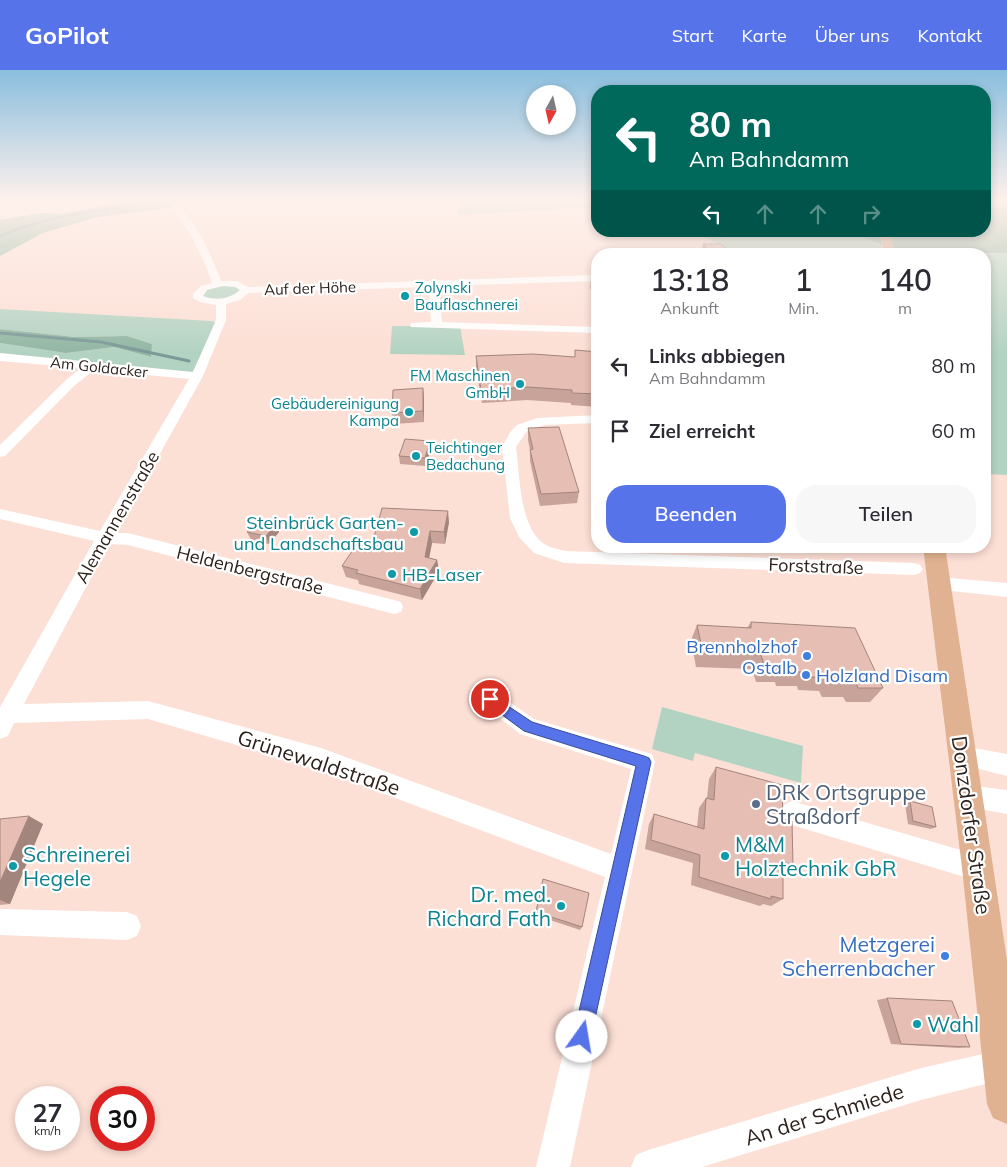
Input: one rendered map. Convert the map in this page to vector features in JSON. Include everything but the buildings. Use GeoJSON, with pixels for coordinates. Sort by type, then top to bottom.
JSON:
{"type":"FeatureCollection","features":[{"type":"Feature","properties":{"kind":"main road","name":"Donzdorfer Straße"},"geometry":{"type":"LineString","coordinates":[[935,553],[1004,1065],[1007,1104]]}},
{"type":"Feature","properties":{"kind":"street"},"geometry":{"type":"LineString","coordinates":[[201,250],[217,284]]}},
{"type":"Feature","properties":{"kind":"street","name":"Auf der Höhe"},"geometry":{"type":"LineString","coordinates":[[245,290],[591,278]]}},
{"type":"Feature","properties":{"kind":"street"},"geometry":{"type":"LineString","coordinates":[[434,283],[437,326]]}},
{"type":"Feature","properties":{"kind":"street"},"geometry":{"type":"LineString","coordinates":[[217,284],[237,284],[243,286],[245,290],[236,298],[221,302],[203,300],[198,296],[204,288],[217,284]]}},
{"type":"Feature","properties":{"kind":"street","name":"Alemannenstraße"},"geometry":{"type":"LineString","coordinates":[[4,722],[197,376],[221,320],[221,302]]}},
{"type":"Feature","properties":{"kind":"street"},"geometry":{"type":"LineString","coordinates":[[415,325],[591,330]]}},
{"type":"Feature","properties":{"kind":"street","name":"Am Goldacker"},"geometry":{"type":"LineString","coordinates":[[0,357],[197,376]]}},
{"type":"Feature","properties":{"kind":"street"},"geometry":{"type":"LineString","coordinates":[[0,453],[70,383],[90,367]]}},
{"type":"Feature","properties":{"kind":"street","name":"Forststraße"},"geometry":{"type":"LineString","coordinates":[[591,419],[542,420],[522,428],[516,434],[510,447],[518,518],[527,537],[540,549],[564,557],[914,569]]}},
{"type":"Feature","properties":{"kind":"street","name":"Heldenbergstraße"},"geometry":{"type":"LineString","coordinates":[[0,514],[105,538],[128,540],[394,607]]}},
{"type":"Feature","properties":{"kind":"street"},"geometry":{"type":"LineString","coordinates":[[702,553],[706,562]]}},
{"type":"Feature","properties":{"kind":"street"},"geometry":{"type":"LineString","coordinates":[[939,584],[1007,590]]}},
{"type":"Feature","properties":{"kind":"street"},"geometry":{"type":"LineString","coordinates":[[490,699],[528,727],[644,762],[553,1167]]}},
{"type":"Feature","properties":{"kind":"street","name":"Grünewaldstraße"},"geometry":{"type":"LineString","coordinates":[[4,722],[148,710],[321,759],[620,870]]}},
{"type":"Feature","properties":{"kind":"street"},"geometry":{"type":"LineString","coordinates":[[963,756],[1007,765]]}},
{"type":"Feature","properties":{"kind":"street"},"geometry":{"type":"LineString","coordinates":[[968,796],[1007,802]]}},
{"type":"Feature","properties":{"kind":"street"},"geometry":{"type":"LineString","coordinates":[[792,813],[978,868]]}},
{"type":"Feature","properties":{"kind":"street"},"geometry":{"type":"LineString","coordinates":[[0,922],[127,926]]}},
{"type":"Feature","properties":{"kind":"street","name":"An der Schmiede"},"geometry":{"type":"LineString","coordinates":[[648,1167],[921,1084],[1004,1065]]}},
{"type":"Feature","properties":{"kind":"green space"},"geometry":{"type":"Polygon","coordinates":[[[0,250],[11,250],[0,256],[0,250]]]}},
{"type":"Feature","properties":{"kind":"green space"},"geometry":{"type":"Polygon","coordinates":[[[991,250],[1007,250],[1007,253],[991,253],[991,250]]]}},
{"type":"Feature","properties":{"kind":"green space"},"geometry":{"type":"Polygon","coordinates":[[[1007,253],[1007,475],[991,474],[991,254],[1007,253]]]}},
{"type":"Feature","properties":{"kind":"green space"},"geometry":{"type":"Polygon","coordinates":[[[223,285],[239,287],[240,291],[231,297],[222,299],[202,296],[205,290],[223,285]]]}},
{"type":"Feature","properties":{"kind":"green space"},"geometry":{"type":"Polygon","coordinates":[[[0,309],[212,321],[217,323],[192,373],[0,355],[0,343],[66,353],[114,347],[150,357],[152,344],[127,336],[75,337],[0,329],[0,309]]]}},
{"type":"Feature","properties":{"kind":"green space"},"geometry":{"type":"Polygon","coordinates":[[[392,326],[460,326],[465,355],[390,354],[392,326]]]}},
{"type":"Feature","properties":{"kind":"green space"},"geometry":{"type":"Polygon","coordinates":[[[0,329],[75,337],[127,336],[152,344],[151,357],[114,347],[66,353],[0,343],[0,329]]]}},
{"type":"Feature","properties":{"kind":"green space"},"geometry":{"type":"Polygon","coordinates":[[[662,707],[803,746],[801,783],[695,753],[693,761],[652,749],[662,707]]]}},
{"type":"Feature","properties":{"kind":"waterway"},"geometry":{"type":"LineString","coordinates":[[0,333],[101,342],[189,361]]}},
{"type":"Feature","properties":{"kind":"place","name":"Zolynski Bauflaschnerei"},"geometry":{"type":"Point","coordinates":[405,296]}},
{"type":"Feature","properties":{"kind":"place","name":"FM Maschinen GmbH"},"geometry":{"type":"Point","coordinates":[520,384]}},
{"type":"Feature","properties":{"kind":"place","name":"Gebäudereinigung Kampa"},"geometry":{"type":"Point","coordinates":[409,412]}},
{"type":"Feature","properties":{"kind":"place","name":"Teichtinger Bedachung"},"geometry":{"type":"Point","coordinates":[416,456]}},
{"type":"Feature","properties":{"kind":"place","name":"Steinbrück Garten- und Landschaftsbau"},"geometry":{"type":"Point","coordinates":[414,532]}},
{"type":"Feature","properties":{"kind":"place","name":"HB-Laser"},"geometry":{"type":"Point","coordinates":[392,574]}},
{"type":"Feature","properties":{"kind":"place","name":"Brennholzhof Ostalb"},"geometry":{"type":"Point","coordinates":[807,656]}},
{"type":"Feature","properties":{"kind":"place","name":"Holzland Disam"},"geometry":{"type":"Point","coordinates":[806,675]}},
{"type":"Feature","properties":{"kind":"place","name":"DRK Ortsgruppe Straßdorf"},"geometry":{"type":"Point","coordinates":[756,804]}},
{"type":"Feature","properties":{"kind":"place","name":"M&M Holztechnik GbR"},"geometry":{"type":"Point","coordinates":[725,856]}},
{"type":"Feature","properties":{"kind":"place","name":"Schreinerei Hegele"},"geometry":{"type":"Point","coordinates":[13,866]}},
{"type":"Feature","properties":{"kind":"place","name":"Dr. med. Richard Fath"},"geometry":{"type":"Point","coordinates":[561,906]}},
{"type":"Feature","properties":{"kind":"place","name":"Metzgerei Scherrenbacher"},"geometry":{"type":"Point","coordinates":[945,956]}},
{"type":"Feature","properties":{"kind":"place","name":"Wahl"},"geometry":{"type":"Point","coordinates":[917,1024]}},
{"type":"Feature","properties":{"kind":"route"},"geometry":{"type":"LineString","coordinates":[[490,699],[528,727],[644,762],[582,1037]]}}]}
